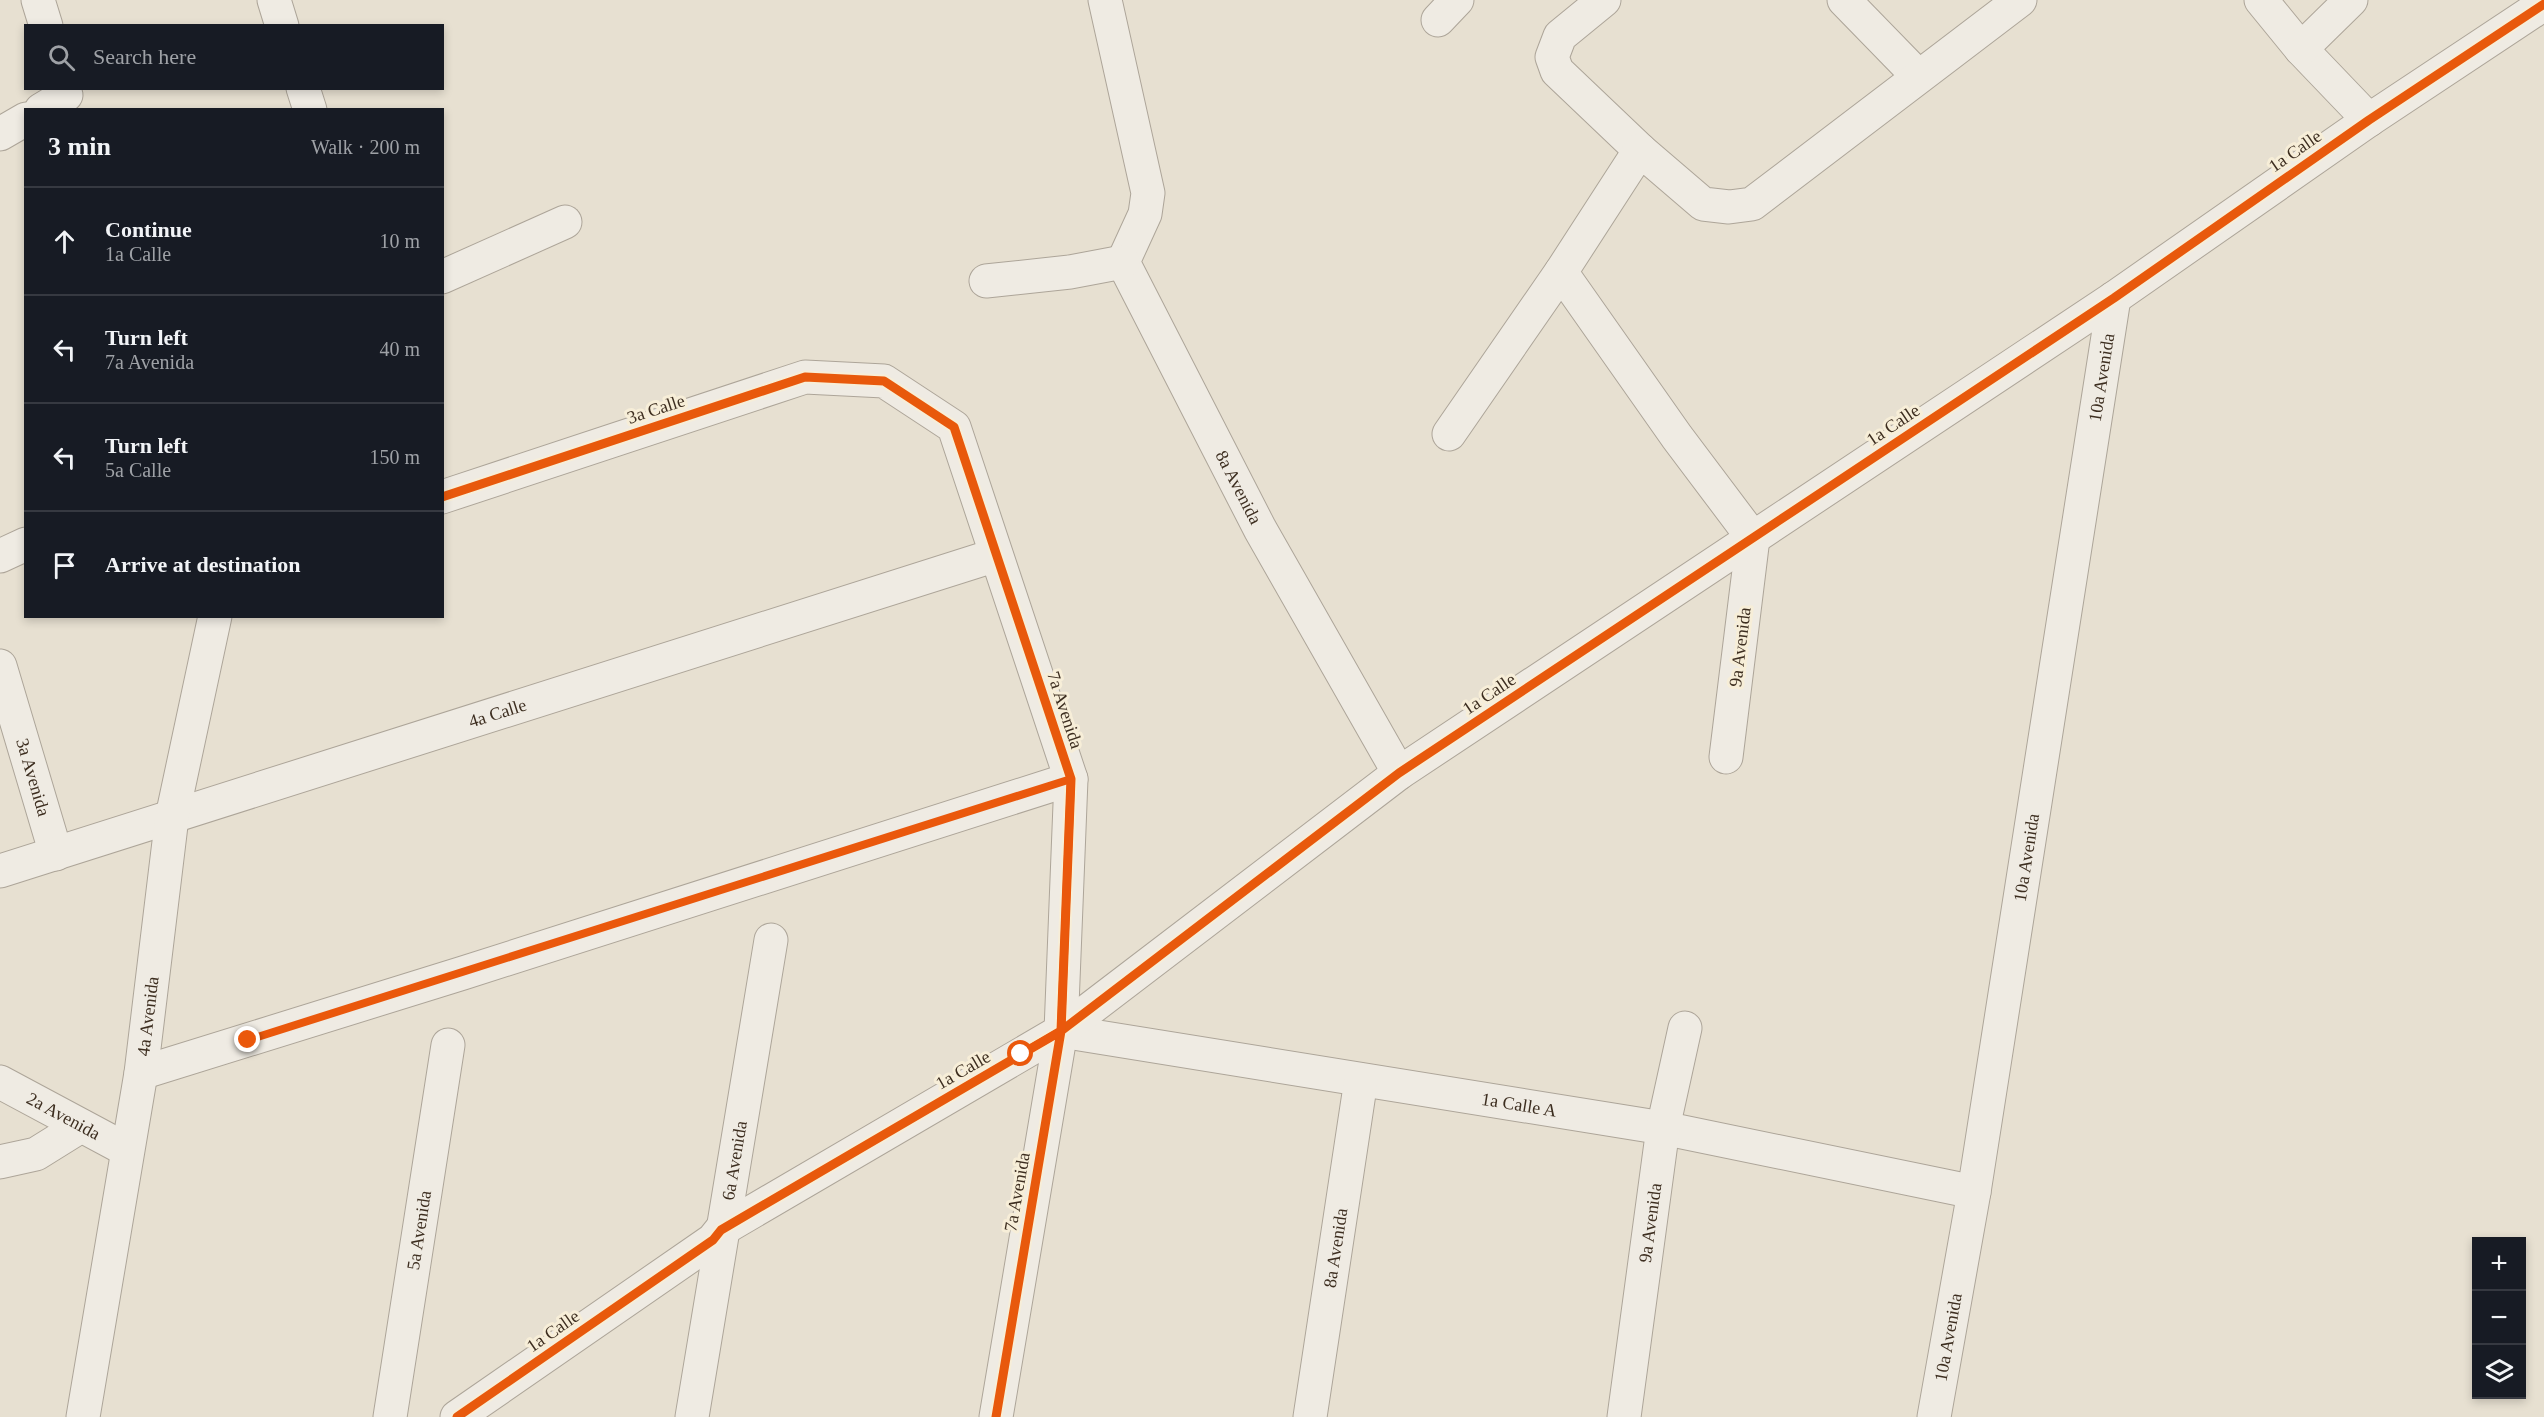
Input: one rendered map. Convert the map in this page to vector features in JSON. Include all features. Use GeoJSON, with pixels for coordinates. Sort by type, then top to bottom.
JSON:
{"type":"FeatureCollection","features":[{"type":"Feature","properties":{"kind":"street"},"geometry":{"type":"LineString","coordinates":[[38,0],[45,24]]}},
{"type":"Feature","properties":{"kind":"street"},"geometry":{"type":"LineString","coordinates":[[274,0],[281,24]]}},
{"type":"Feature","properties":{"kind":"street"},"geometry":{"type":"LineString","coordinates":[[986,282],[1070,272],[1123,262],[1145,214],[1148,193],[1105,0]]}},
{"type":"Feature","properties":{"kind":"street"},"geometry":{"type":"LineString","coordinates":[[1604,0],[1560,36],[1552,57],[1557,71],[1640,150],[1703,204],[1729,207],[1752,204],[2020,0]]}},
{"type":"Feature","properties":{"kind":"street"},"geometry":{"type":"LineString","coordinates":[[1844,0],[1918,76]]}},
{"type":"Feature","properties":{"kind":"street"},"geometry":{"type":"LineString","coordinates":[[2261,0],[2301,49],[2369,120]]}},
{"type":"Feature","properties":{"kind":"street"},"geometry":{"type":"LineString","coordinates":[[2301,49],[2351,0]]}},
{"type":"Feature","properties":{"kind":"street","name":"1a Calle"},"geometry":{"type":"LineString","coordinates":[[458,1417],[713,1240],[721,1230],[1061,1031],[1399,773],[2114,298],[2369,120],[2544,4]]}},
{"type":"Feature","properties":{"kind":"street"},"geometry":{"type":"LineString","coordinates":[[304,90],[309,108]]}},
{"type":"Feature","properties":{"kind":"street"},"geometry":{"type":"LineString","coordinates":[[0,134],[24,120]]}},
{"type":"Feature","properties":{"kind":"street"},"geometry":{"type":"LineString","coordinates":[[1449,434],[1562,272],[1640,150]]}},
{"type":"Feature","properties":{"kind":"street"},"geometry":{"type":"LineString","coordinates":[[444,276],[565,222]]}},
{"type":"Feature","properties":{"kind":"street","name":"8a Avenida"},"geometry":{"type":"LineString","coordinates":[[1123,262],[1260,529],[1399,773]]}},
{"type":"Feature","properties":{"kind":"street"},"geometry":{"type":"LineString","coordinates":[[1562,272],[1677,437],[1753,538]]}},
{"type":"Feature","properties":{"kind":"street","name":"10a Avenida"},"geometry":{"type":"LineString","coordinates":[[1934,1417],[1974,1191],[2114,298]]}},
{"type":"Feature","properties":{"kind":"street","name":"3a Calle"},"geometry":{"type":"LineString","coordinates":[[444,495],[805,378],[884,381]]}},
{"type":"Feature","properties":{"kind":"street","name":"7a Avenida"},"geometry":{"type":"LineString","coordinates":[[884,381],[954,428],[1071,779],[1061,1031],[996,1417]]}},
{"type":"Feature","properties":{"kind":"street","name":"9a Avenida"},"geometry":{"type":"LineString","coordinates":[[1726,757],[1753,538]]}},
{"type":"Feature","properties":{"kind":"street"},"geometry":{"type":"LineString","coordinates":[[0,556],[24,545]]}},
{"type":"Feature","properties":{"kind":"street","name":"4a Calle"},"geometry":{"type":"LineString","coordinates":[[0,871],[996,555]]}},
{"type":"Feature","properties":{"kind":"street","name":"4a Avenida"},"geometry":{"type":"LineString","coordinates":[[83,1417],[141,1073],[172,817],[216,618]]}},
{"type":"Feature","properties":{"kind":"street","name":"3a Avenida"},"geometry":{"type":"LineString","coordinates":[[0,666],[56,854]]}},
{"type":"Feature","properties":{"kind":"street"},"geometry":{"type":"LineString","coordinates":[[141,1073],[486,966],[1071,779]]}},
{"type":"Feature","properties":{"kind":"street","name":"6a Avenida"},"geometry":{"type":"LineString","coordinates":[[692,1417],[721,1230],[771,940]]}},
{"type":"Feature","properties":{"kind":"street","name":"9a Avenida"},"geometry":{"type":"LineString","coordinates":[[1624,1417],[1663,1128],[1685,1028]]}},
{"type":"Feature","properties":{"kind":"street","name":"1a Calle A"},"geometry":{"type":"LineString","coordinates":[[1061,1031],[1663,1128],[1974,1191]]}},
{"type":"Feature","properties":{"kind":"street","name":"5a Avenida"},"geometry":{"type":"LineString","coordinates":[[390,1417],[448,1045]]}},
{"type":"Feature","properties":{"kind":"street","name":"8a Avenida"},"geometry":{"type":"LineString","coordinates":[[1310,1417],[1361,1080]]}},
{"type":"Feature","properties":{"kind":"street","name":"2a Avenida"},"geometry":{"type":"LineString","coordinates":[[0,1082],[127,1150]]}},
{"type":"Feature","properties":{"kind":"street"},"geometry":{"type":"LineString","coordinates":[[0,1162],[36,1154],[81,1126]]}},
{"type":"Feature","properties":{"kind":"cycle path"},"geometry":{"type":"LineString","coordinates":[[457,1417],[713,1240],[721,1230],[1061,1031],[1399,773],[2114,298],[2369,120],[2544,4]]}},
{"type":"Feature","properties":{"kind":"cycle path"},"geometry":{"type":"LineString","coordinates":[[444,496],[805,377],[884,381],[954,427],[1071,779],[1061,1031],[996,1417]]}},
{"type":"Feature","properties":{"kind":"route"},"geometry":{"type":"LineString","coordinates":[[248,1040],[1071,779],[1061,1031],[1021,1054]]}}]}
